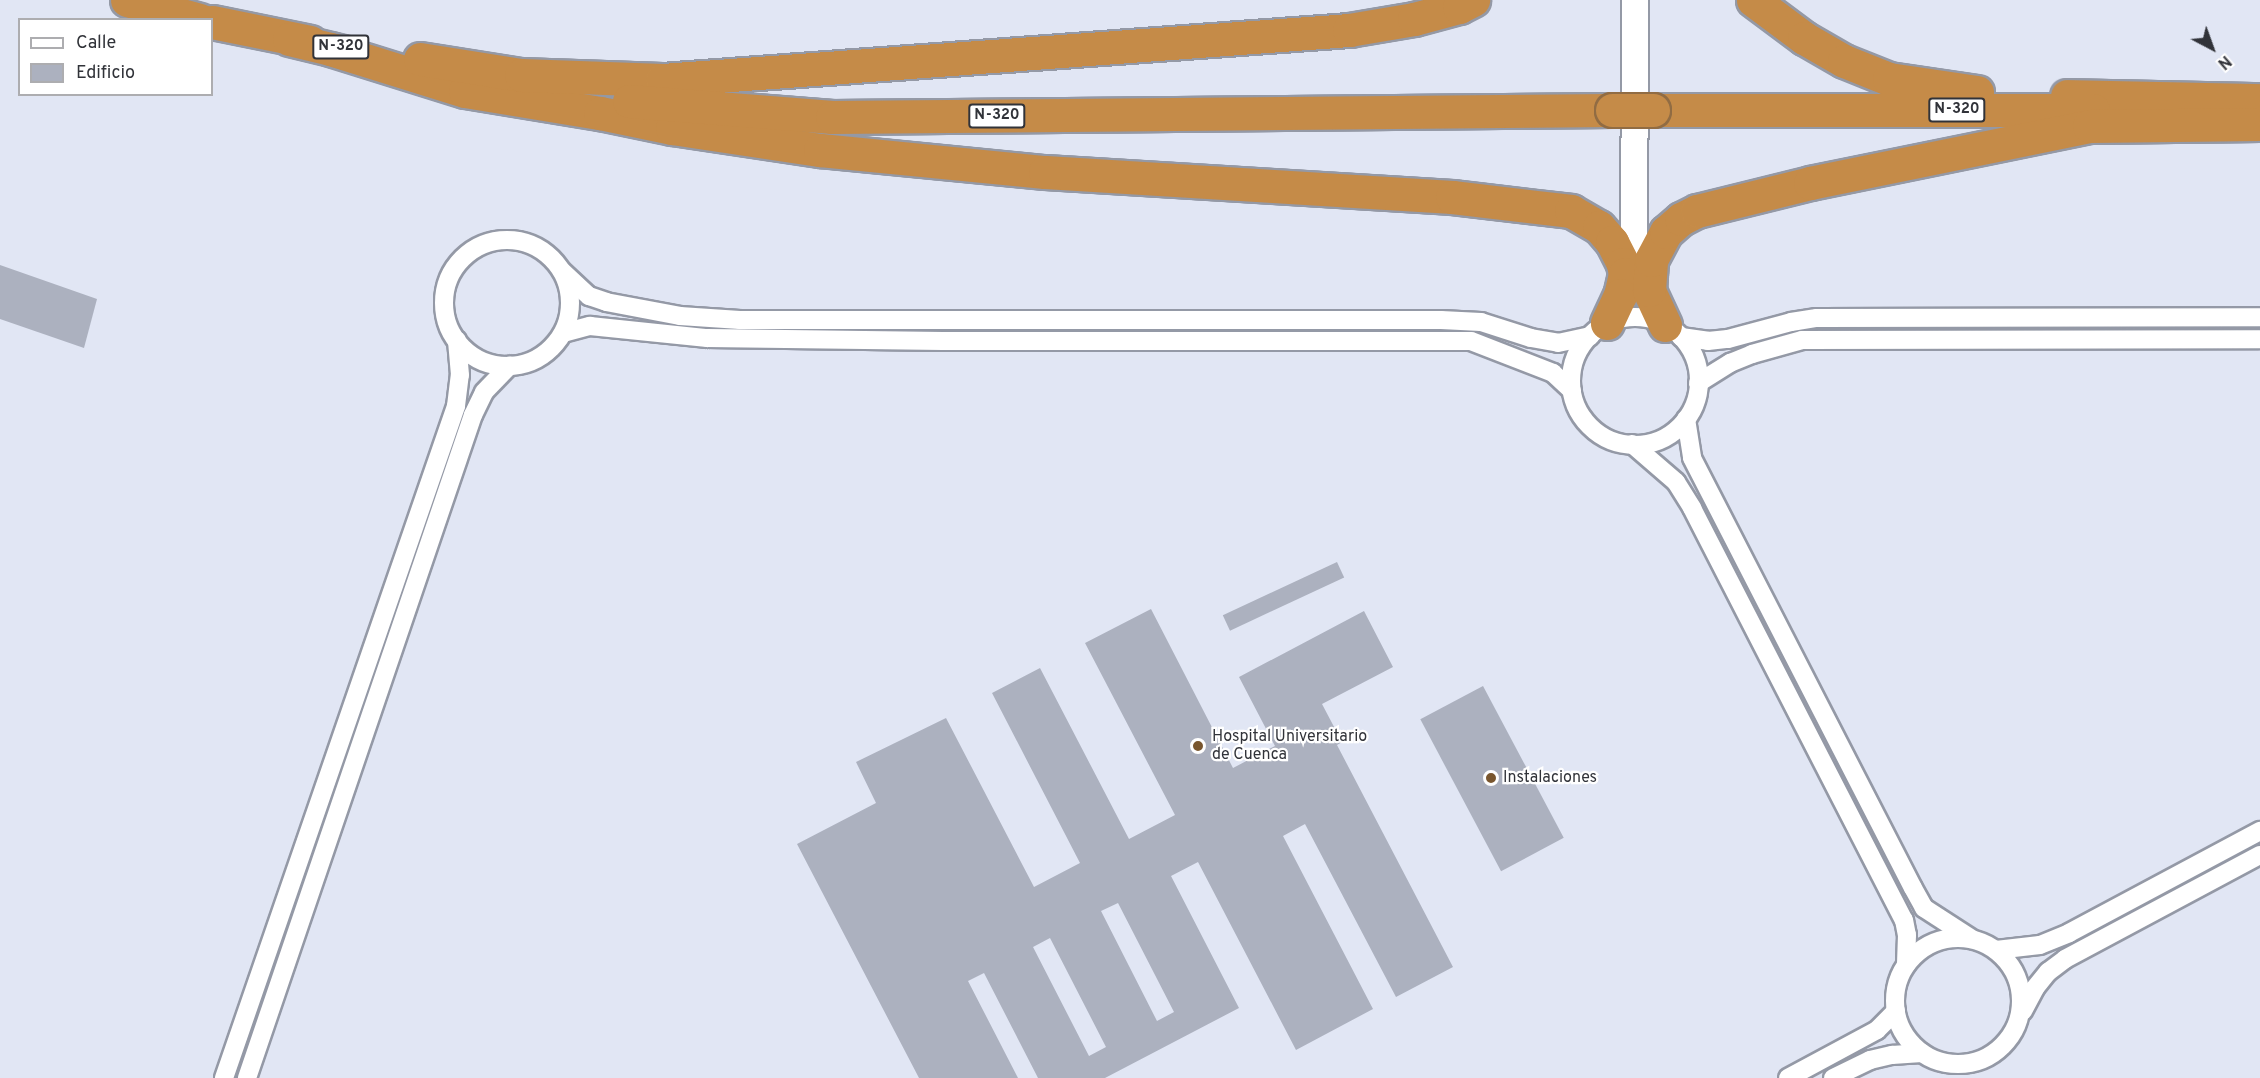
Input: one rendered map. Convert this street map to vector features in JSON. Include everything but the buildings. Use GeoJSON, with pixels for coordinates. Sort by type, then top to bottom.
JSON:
{"type":"FeatureCollection","features":[{"type":"Feature","properties":{"kind":"highway"},"geometry":{"type":"LineString","coordinates":[[127,0],[193,18]]}},
{"type":"Feature","properties":{"kind":"highway"},"geometry":{"type":"LineString","coordinates":[[394,62],[521,75],[662,80],[1349,30],[1414,19],[1459,7],[1473,0]]}},
{"type":"Feature","properties":{"kind":"highway"},"geometry":{"type":"LineString","coordinates":[[1753,0],[1804,38],[1844,61],[1889,80],[1961,91],[2094,98],[2260,100]]}},
{"type":"Feature","properties":{"kind":"highway","name":"N-320"},"geometry":{"type":"LineString","coordinates":[[213,22],[394,62]]}},
{"type":"Feature","properties":{"kind":"highway","name":"N-320"},"geometry":{"type":"LineString","coordinates":[[289,39],[386,61],[446,78],[630,101],[832,117],[1612,110],[2260,112]]}},
{"type":"Feature","properties":{"kind":"highway","name":"N-320"},"geometry":{"type":"LineString","coordinates":[[330,49],[394,62]]}},
{"type":"Feature","properties":{"kind":"highway"},"geometry":{"type":"LineString","coordinates":[[394,62],[465,90],[672,128],[820,150],[1045,172],[1452,197],[1571,211],[1599,227],[1612,242],[1623,264],[1620,295],[1607,325]]}},
{"type":"Feature","properties":{"kind":"highway"},"geometry":{"type":"LineString","coordinates":[[1666,327],[1649,290],[1652,260],[1666,232],[1681,219],[1697,211],[1821,181],[2089,126],[2260,124]]}},
{"type":"Feature","properties":{"kind":"street"},"geometry":{"type":"LineString","coordinates":[[563,333],[590,326],[707,338],[742,339],[1470,340],[1553,373],[1572,392],[1583,418],[1596,432],[1613,441],[1632,444],[1658,440],[1673,431],[1686,419],[1696,399],[1698,384],[1695,358],[1638,292],[1635,274],[1635,0]]}},
{"type":"Feature","properties":{"kind":"street"},"geometry":{"type":"LineString","coordinates":[[224,1078],[456,406],[460,375],[457,340],[446,316],[446,290],[457,265],[469,252],[493,241],[520,241],[544,251],[562,272],[589,296],[606,302],[668,314],[730,319],[1441,320],[1481,322],[1532,338],[1558,343],[1607,325],[1666,327],[1708,341],[1728,339],[1791,322],[1817,318],[2260,317]]}},
{"type":"Feature","properties":{"kind":"street"},"geometry":{"type":"LineString","coordinates":[[247,1078],[473,415],[484,393],[510,366],[541,356],[563,333],[571,302],[562,272]]}},
{"type":"Feature","properties":{"kind":"street"},"geometry":{"type":"LineString","coordinates":[[1572,392],[1573,364],[1578,352],[1607,325],[1635,274]]}},
{"type":"Feature","properties":{"kind":"street"},"geometry":{"type":"LineString","coordinates":[[1698,384],[1730,363],[1752,354],[1802,340],[2260,339]]}},
{"type":"Feature","properties":{"kind":"street"},"geometry":{"type":"LineString","coordinates":[[457,340],[480,360],[510,366]]}},
{"type":"Feature","properties":{"kind":"street"},"geometry":{"type":"LineString","coordinates":[[1686,419],[1692,458],[1924,909],[1972,939],[1996,950],[2013,968],[2020,984],[2022,1001],[2020,1018]]}},
{"type":"Feature","properties":{"kind":"street"},"geometry":{"type":"LineString","coordinates":[[1632,444],[1676,482],[1692,507],[1904,920],[1907,934],[1906,965],[1898,983],[1896,1011],[1904,1035],[1922,1053],[1952,1065],[1978,1061],[2004,1045],[2035,988],[2048,972],[2065,959],[2260,855]]}},
{"type":"Feature","properties":{"kind":"street"},"geometry":{"type":"LineString","coordinates":[[1996,950],[2040,945],[2068,933],[2260,831]]}},
{"type":"Feature","properties":{"kind":"street"},"geometry":{"type":"LineString","coordinates":[[1906,965],[1932,944],[1947,939],[1972,939]]}},
{"type":"Feature","properties":{"kind":"street"},"geometry":{"type":"LineString","coordinates":[[1788,1078],[1877,1030],[1896,1011]]}},
{"type":"Feature","properties":{"kind":"street"},"geometry":{"type":"LineString","coordinates":[[1833,1078],[1870,1060],[1922,1053]]}},
{"type":"Feature","properties":{"kind":"place","name":"Hospital Universitario de Cuenca"},"geometry":{"type":"Point","coordinates":[1198,746]}},
{"type":"Feature","properties":{"kind":"place","name":"Instalaciones"},"geometry":{"type":"Point","coordinates":[1491,778]}}]}
